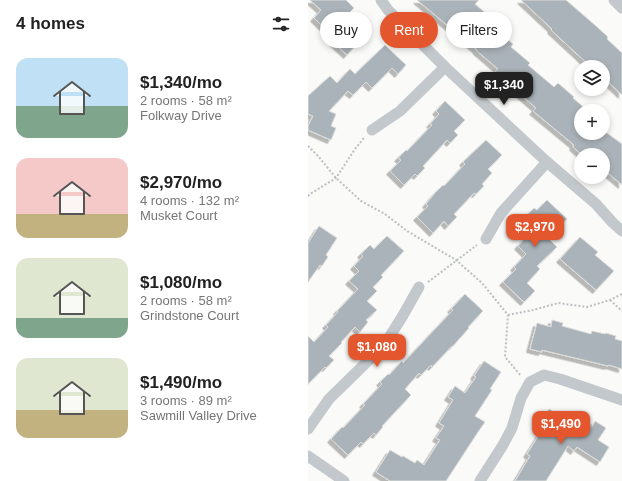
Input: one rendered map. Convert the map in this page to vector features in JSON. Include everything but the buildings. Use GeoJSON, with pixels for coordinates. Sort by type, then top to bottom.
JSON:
{"type":"FeatureCollection","features":[{"type":"Feature","properties":{"kind":"street"},"geometry":{"type":"LineString","coordinates":[[381,0],[388,10],[445,67],[596,204],[622,231]]}},
{"type":"Feature","properties":{"kind":"street"},"geometry":{"type":"LineString","coordinates":[[614,0],[622,8]]}},
{"type":"Feature","properties":{"kind":"street"},"geometry":{"type":"LineString","coordinates":[[372,130],[400,111],[445,67]]}},
{"type":"Feature","properties":{"kind":"street"},"geometry":{"type":"LineString","coordinates":[[486,239],[501,213],[548,162]]}},
{"type":"Feature","properties":{"kind":"street"},"geometry":{"type":"LineString","coordinates":[[308,429],[329,399],[374,355],[390,336],[418,288]]}},
{"type":"Feature","properties":{"kind":"street"},"geometry":{"type":"LineString","coordinates":[[480,481],[512,428],[521,398],[530,382],[544,376],[560,379],[622,400]]}},
{"type":"Feature","properties":{"kind":"street"},"geometry":{"type":"LineString","coordinates":[[308,456],[344,481]]}},
{"type":"Feature","properties":{"kind":"path"},"geometry":{"type":"LineString","coordinates":[[308,196],[336,178],[355,149],[372,130]]}},
{"type":"Feature","properties":{"kind":"path"},"geometry":{"type":"LineString","coordinates":[[308,146],[336,178],[361,201],[385,214],[407,231],[456,260],[482,283],[508,315],[505,357],[528,385]]}},
{"type":"Feature","properties":{"kind":"path"},"geometry":{"type":"LineString","coordinates":[[418,288],[486,239]]}},
{"type":"Feature","properties":{"kind":"path"},"geometry":{"type":"LineString","coordinates":[[508,315],[533,310],[558,302],[587,307],[610,300],[622,294]]}},
{"type":"Feature","properties":{"kind":"path"},"geometry":{"type":"LineString","coordinates":[[610,300],[622,311]]}}]}
